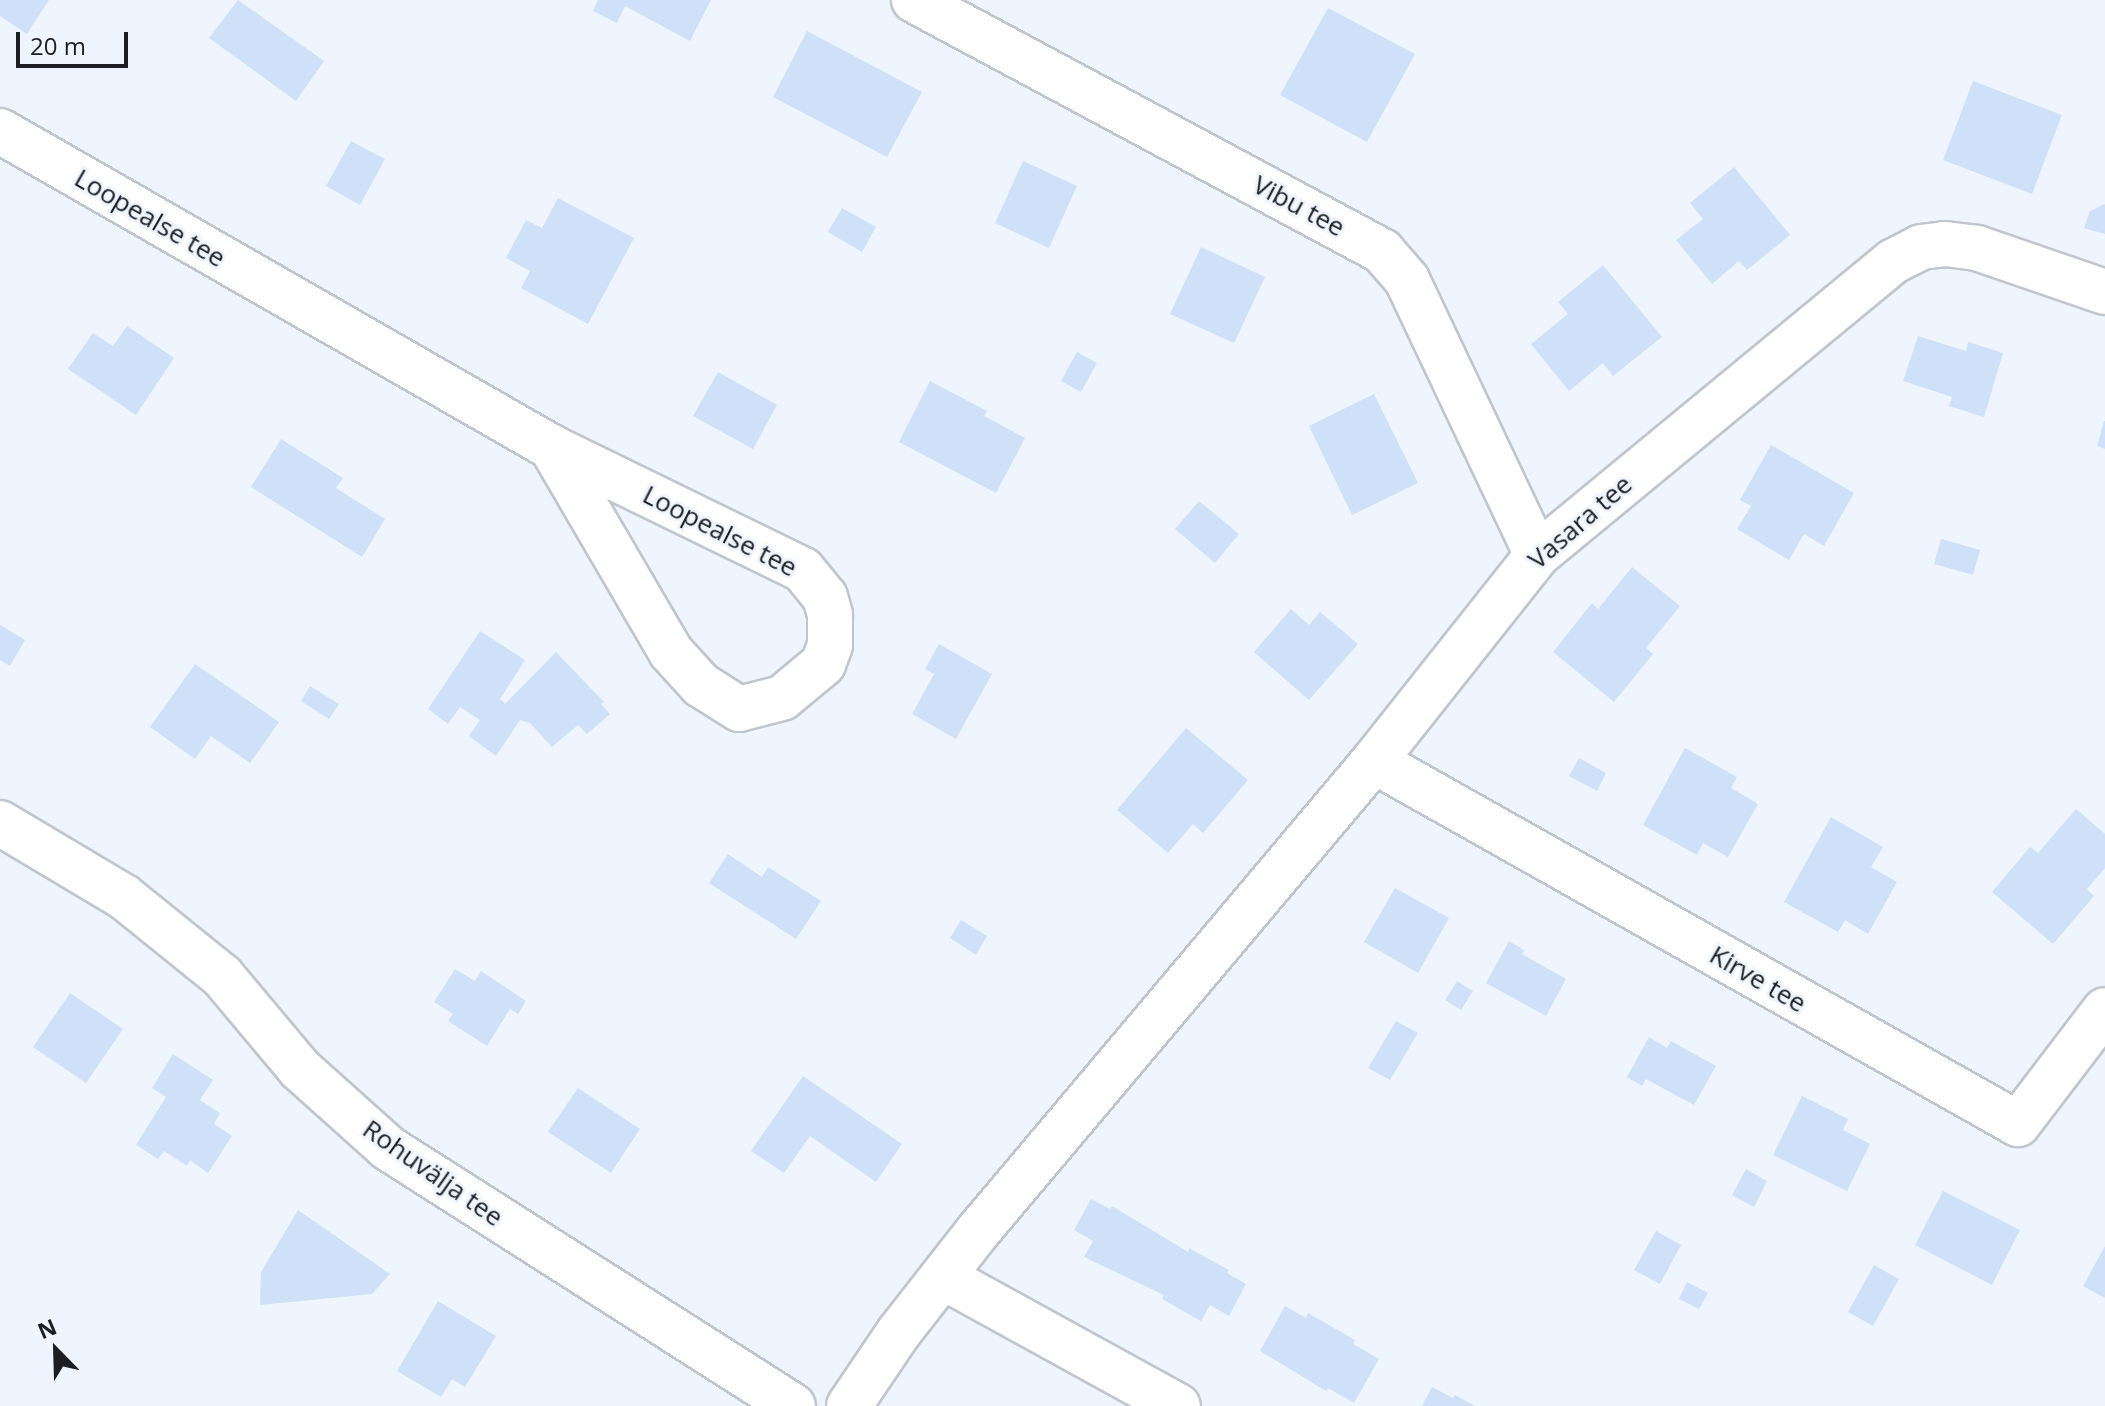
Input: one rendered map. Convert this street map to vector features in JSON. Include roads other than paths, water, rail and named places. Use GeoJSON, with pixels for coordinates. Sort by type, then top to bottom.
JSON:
{"type":"FeatureCollection","features":[{"type":"Feature","properties":{"kind":"street","name":"Vibu tee"},"geometry":{"type":"LineString","coordinates":[[914,0],[1382,251],[1407,280],[1537,555]]}},
{"type":"Feature","properties":{"kind":"street","name":"Loopealse tee"},"geometry":{"type":"LineString","coordinates":[[0,131],[551,447],[803,570],[825,597],[830,615],[830,645],[823,664],[782,698],[739,709],[701,685],[671,652],[551,447]]}},
{"type":"Feature","properties":{"kind":"street","name":"Vasara tee"},"geometry":{"type":"LineString","coordinates":[[849,1406],[899,1332],[943,1277],[1374,761],[1537,555],[1894,261],[1921,247],[1945,244],[1977,248],[2105,292]]}},
{"type":"Feature","properties":{"kind":"street","name":"Kirve tee"},"geometry":{"type":"LineString","coordinates":[[1374,761],[2018,1124],[2105,1010]]}},
{"type":"Feature","properties":{"kind":"street","name":"Rohuvälja tee"},"geometry":{"type":"LineString","coordinates":[[0,823],[124,897],[222,976],[300,1069],[388,1148],[787,1404]]}},
{"type":"Feature","properties":{"kind":"street"},"geometry":{"type":"LineString","coordinates":[[943,1277],[1178,1406]]}}]}
